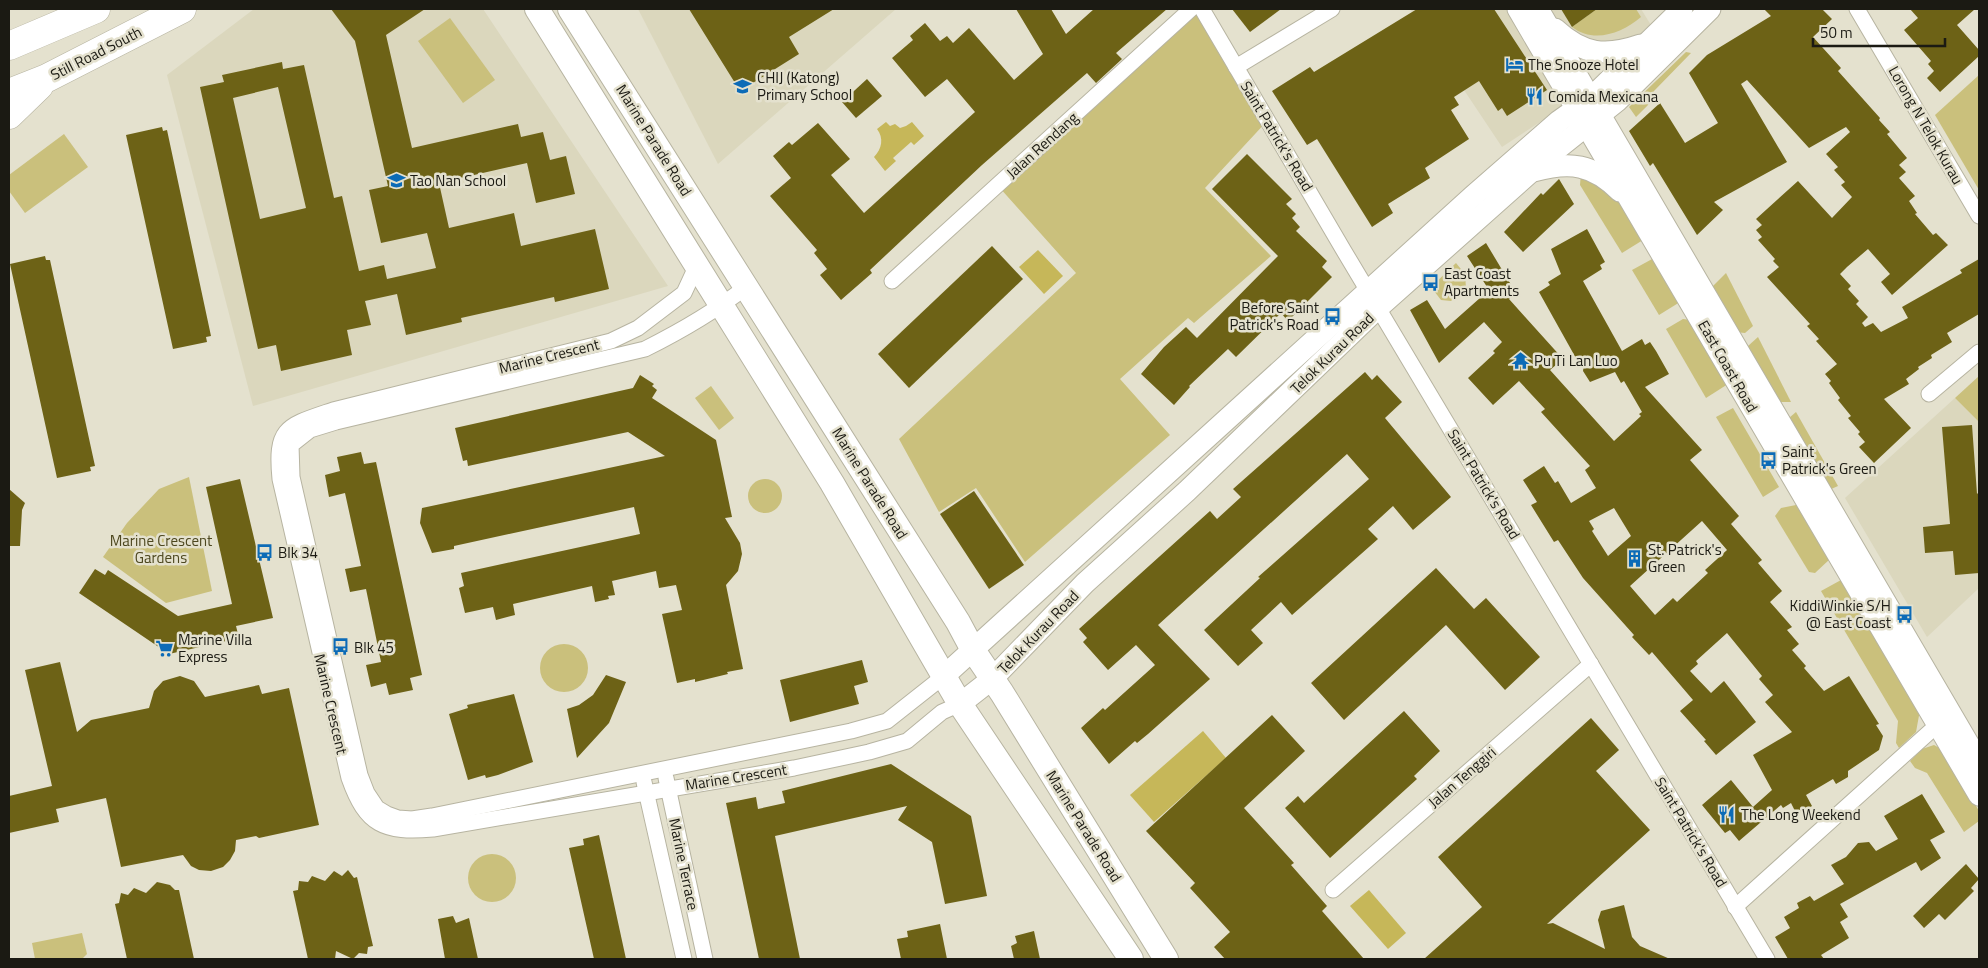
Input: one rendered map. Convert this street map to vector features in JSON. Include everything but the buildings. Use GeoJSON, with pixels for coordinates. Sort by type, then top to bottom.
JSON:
{"type":"FeatureCollection","features":[{"type":"Feature","properties":{"kind":"highway"},"geometry":{"type":"LineString","coordinates":[[9,40],[96,9]]}},
{"type":"Feature","properties":{"kind":"highway","name":"Still Road South"},"geometry":{"type":"LineString","coordinates":[[9,93],[47,78],[182,9]]}},
{"type":"Feature","properties":{"kind":"highway"},"geometry":{"type":"LineString","coordinates":[[9,46],[47,28]]}},
{"type":"Feature","properties":{"kind":"highway"},"geometry":{"type":"LineString","coordinates":[[9,115],[47,78]]}},
{"type":"Feature","properties":{"kind":"main road","name":"Marine Parade Road"},"geometry":{"type":"LineString","coordinates":[[536,9],[832,483],[960,704],[1131,959]]}},
{"type":"Feature","properties":{"kind":"main road","name":"Marine Parade Road"},"geometry":{"type":"LineString","coordinates":[[570,9],[958,622],[972,650],[992,679],[1166,959]]}},
{"type":"Feature","properties":{"kind":"street","name":"Jalan Rendang"},"geometry":{"type":"LineString","coordinates":[[892,281],[1191,9]]}},
{"type":"Feature","properties":{"kind":"street","name":"Saint Patrick's Road"},"geometry":{"type":"LineString","coordinates":[[1202,9],[1766,959]]}},
{"type":"Feature","properties":{"kind":"street"},"geometry":{"type":"LineString","coordinates":[[1236,67],[1332,9]]}},
{"type":"Feature","properties":{"kind":"street","name":"East Coast Road"},"geometry":{"type":"LineString","coordinates":[[1518,9],[1588,112],[1784,426],[1944,719],[1979,795]]}},
{"type":"Feature","properties":{"kind":"street","name":"Telok Kurau Road"},"geometry":{"type":"LineString","coordinates":[[944,676],[1374,299],[1531,172],[1588,112],[1644,45],[1682,9]]}},
{"type":"Feature","properties":{"kind":"street","name":"Telok Kurau Road"},"geometry":{"type":"LineString","coordinates":[[960,704],[992,679],[1085,583],[1187,491],[1374,299],[1526,149],[1588,112],[1674,46],[1710,9]]}},
{"type":"Feature","properties":{"kind":"street","name":"Lorong N Telok Kurau"},"geometry":{"type":"LineString","coordinates":[[1857,9],[1979,216]]}},
{"type":"Feature","properties":{"kind":"street"},"geometry":{"type":"LineString","coordinates":[[1542,15],[1569,42],[1592,52],[1614,53],[1644,45]]}},
{"type":"Feature","properties":{"kind":"street","name":"East Coast Road"},"geometry":{"type":"LineString","coordinates":[[1542,15],[1634,206],[1944,719],[1979,762]]}},
{"type":"Feature","properties":{"kind":"street"},"geometry":{"type":"LineString","coordinates":[[1658,30],[1674,46]]}},
{"type":"Feature","properties":{"kind":"street"},"geometry":{"type":"LineString","coordinates":[[1531,172],[1555,165],[1570,165],[1588,169],[1611,182],[1634,206]]}},
{"type":"Feature","properties":{"kind":"street","name":"Marine Crescent"},"geometry":{"type":"LineString","coordinates":[[696,266],[684,293],[638,328],[611,341],[333,410],[299,423],[288,430],[279,442],[280,479],[349,778],[356,799],[369,817],[396,830],[433,829],[646,791],[794,768],[869,752],[907,741],[942,712],[960,704]]}},
{"type":"Feature","properties":{"kind":"street","name":"Marine Crescent"},"geometry":{"type":"LineString","coordinates":[[746,287],[721,307],[689,327],[645,349],[336,422],[310,430],[291,445],[292,477],[360,775],[367,793],[377,808],[398,818],[432,816],[819,738],[887,721],[944,676]]}},
{"type":"Feature","properties":{"kind":"street"},"geometry":{"type":"LineString","coordinates":[[1929,394],[1979,352]]}},
{"type":"Feature","properties":{"kind":"street","name":"Jalan Tenggiri"},"geometry":{"type":"LineString","coordinates":[[1333,890],[1591,664]]}},
{"type":"Feature","properties":{"kind":"street"},"geometry":{"type":"LineString","coordinates":[[1736,907],[1944,719]]}},
{"type":"Feature","properties":{"kind":"street","name":"Marine Terrace"},"geometry":{"type":"LineString","coordinates":[[664,769],[705,959]]}},
{"type":"Feature","properties":{"kind":"street","name":"Marine Terrace"},"geometry":{"type":"LineString","coordinates":[[643,773],[684,959]]}},
{"type":"Feature","properties":{"kind":"shaded area","name":"Tao Nan School"},"geometry":{"type":"Polygon","coordinates":[[[254,9],[483,9],[668,286],[253,406],[167,75],[254,9]]]}},
{"type":"Feature","properties":{"kind":"shaded area","name":"CHIJ (Katong) Primary School"},"geometry":{"type":"Polygon","coordinates":[[[638,9],[896,9],[718,164],[638,9]]]}},
{"type":"Feature","properties":{"kind":"shaded area"},"geometry":{"type":"Polygon","coordinates":[[[1410,9],[1510,9],[1566,105],[1502,147],[1410,9]]]}},
{"type":"Feature","properties":{"kind":"shaded area"},"geometry":{"type":"Polygon","coordinates":[[[1546,9],[1641,9],[1654,30],[1610,42],[1586,40],[1571,35],[1546,9]]]}},
{"type":"Feature","properties":{"kind":"shaded area"},"geometry":{"type":"Polygon","coordinates":[[[886,122],[890,126],[895,124],[900,128],[912,122],[924,136],[914,145],[911,142],[893,158],[896,161],[885,171],[874,157],[879,151],[881,143],[881,136],[877,129],[886,122]]]}},
{"type":"Feature","properties":{"kind":"shaded area"},"geometry":{"type":"Polygon","coordinates":[[[1038,250],[1063,276],[1044,294],[1019,267],[1038,250]]]}},
{"type":"Feature","properties":{"kind":"shaded area"},"geometry":{"type":"Polygon","coordinates":[[[1955,398],[1979,422],[1979,588],[1927,637],[1845,498],[1955,398]]]}},
{"type":"Feature","properties":{"kind":"shaded area"},"geometry":{"type":"Polygon","coordinates":[[[1203,731],[1226,758],[1154,822],[1130,795],[1203,731]]]}},
{"type":"Feature","properties":{"kind":"shaded area"},"geometry":{"type":"Polygon","coordinates":[[[1369,890],[1406,933],[1388,949],[1350,906],[1369,890]]]}},
{"type":"Feature","properties":{"kind":"green space"},"geometry":{"type":"Polygon","coordinates":[[[1196,9],[1268,120],[1205,188],[1271,256],[1194,323],[1188,318],[1120,379],[1170,435],[1025,562],[976,488],[939,512],[899,439],[1076,273],[999,187],[1196,9]]]}},
{"type":"Feature","properties":{"kind":"green space"},"geometry":{"type":"Polygon","coordinates":[[[1597,9],[1636,9],[1641,17],[1617,32],[1598,36],[1589,35],[1572,27],[1597,9]]]}},
{"type":"Feature","properties":{"kind":"green space"},"geometry":{"type":"Polygon","coordinates":[[[450,18],[495,80],[463,103],[418,41],[450,18]]]}},
{"type":"Feature","properties":{"kind":"green space"},"geometry":{"type":"Polygon","coordinates":[[[1686,52],[1691,53],[1654,91],[1648,105],[1636,117],[1629,107],[1686,52]]]}},
{"type":"Feature","properties":{"kind":"green space"},"geometry":{"type":"Polygon","coordinates":[[[1979,75],[1979,190],[1935,115],[1979,75]]]}},
{"type":"Feature","properties":{"kind":"green space"},"geometry":{"type":"Polygon","coordinates":[[[64,134],[88,167],[25,213],[9,191],[9,175],[64,134]]]}},
{"type":"Feature","properties":{"kind":"green space"},"geometry":{"type":"Polygon","coordinates":[[[1581,173],[1608,189],[1627,213],[1643,240],[1622,253],[1580,185],[1581,173]]]}},
{"type":"Feature","properties":{"kind":"green space"},"geometry":{"type":"Polygon","coordinates":[[[1654,258],[1680,302],[1659,315],[1632,270],[1654,258]]]}},
{"type":"Feature","properties":{"kind":"green space"},"geometry":{"type":"Polygon","coordinates":[[[1456,263],[1465,274],[1466,288],[1451,301],[1441,300],[1431,287],[1456,263]]]}},
{"type":"Feature","properties":{"kind":"green space"},"geometry":{"type":"Polygon","coordinates":[[[1726,273],[1753,326],[1745,333],[1735,332],[1712,287],[1726,273]]]}},
{"type":"Feature","properties":{"kind":"green space"},"geometry":{"type":"Polygon","coordinates":[[[1683,319],[1691,320],[1728,384],[1706,398],[1666,329],[1683,319]]]}},
{"type":"Feature","properties":{"kind":"green space"},"geometry":{"type":"Polygon","coordinates":[[[1758,337],[1791,402],[1778,402],[1749,351],[1748,346],[1758,337]]]}},
{"type":"Feature","properties":{"kind":"green space"},"geometry":{"type":"Polygon","coordinates":[[[1979,376],[1979,422],[1955,398],[1979,376]]]}},
{"type":"Feature","properties":{"kind":"green space"},"geometry":{"type":"Polygon","coordinates":[[[711,386],[734,418],[719,430],[695,398],[711,386]]]}},
{"type":"Feature","properties":{"kind":"green space"},"geometry":{"type":"Polygon","coordinates":[[[1733,408],[1779,487],[1763,497],[1716,417],[1733,408]]]}},
{"type":"Feature","properties":{"kind":"green space"},"geometry":{"type":"Polygon","coordinates":[[[1796,412],[1838,486],[1829,490],[1789,418],[1796,412]]]}},
{"type":"Feature","properties":{"kind":"green space","name":"Marine Crescent Gardens"},"geometry":{"type":"Polygon","coordinates":[[[189,477],[212,591],[166,603],[103,557],[127,523],[159,489],[189,477]]]}},
{"type":"Feature","properties":{"kind":"green space"},"geometry":{"type":"Polygon","coordinates":[[[765,479],[777,484],[782,496],[777,508],[765,513],[753,508],[748,496],[753,484],[765,479]]]}},
{"type":"Feature","properties":{"kind":"green space"},"geometry":{"type":"Polygon","coordinates":[[[1796,505],[1801,508],[1830,559],[1815,573],[1809,572],[1775,516],[1781,508],[1796,505]]]}},
{"type":"Feature","properties":{"kind":"green space"},"geometry":{"type":"Polygon","coordinates":[[[1841,580],[1920,710],[1916,732],[1899,748],[1896,743],[1898,721],[1821,591],[1841,580]]]}},
{"type":"Feature","properties":{"kind":"green space"},"geometry":{"type":"Polygon","coordinates":[[[564,644],[573,646],[581,651],[586,659],[588,668],[586,677],[581,685],[573,690],[564,692],[555,690],[547,685],[542,677],[540,668],[542,659],[547,651],[555,646],[564,644]]]}},
{"type":"Feature","properties":{"kind":"green space"},"geometry":{"type":"Polygon","coordinates":[[[1934,745],[1943,750],[1979,811],[1979,821],[1964,832],[1927,773],[1915,768],[1910,761],[1922,749],[1934,745]]]}},
{"type":"Feature","properties":{"kind":"green space"},"geometry":{"type":"Polygon","coordinates":[[[492,854],[501,856],[509,861],[514,869],[516,878],[514,887],[509,895],[501,900],[492,902],[483,900],[475,895],[470,887],[468,878],[470,869],[475,861],[483,856],[492,854]]]}},
{"type":"Feature","properties":{"kind":"green space"},"geometry":{"type":"Polygon","coordinates":[[[82,933],[87,954],[82,959],[35,959],[32,943],[82,933]]]}},
{"type":"Feature","properties":{"kind":"place","name":"The Snooze Hotel"},"geometry":{"type":"Point","coordinates":[1514,64]}},
{"type":"Feature","properties":{"kind":"place","name":"CHIJ (Katong) Primary School"},"geometry":{"type":"Point","coordinates":[743,86]}},
{"type":"Feature","properties":{"kind":"place","name":"Comida Mexicana"},"geometry":{"type":"Point","coordinates":[1534,96]}},
{"type":"Feature","properties":{"kind":"place","name":"Tao Nan School"},"geometry":{"type":"Point","coordinates":[396,180]}},
{"type":"Feature","properties":{"kind":"place","name":"East Coast Apartments"},"geometry":{"type":"Point","coordinates":[1430,282]}},
{"type":"Feature","properties":{"kind":"place","name":"Before Saint Patrick's Road"},"geometry":{"type":"Point","coordinates":[1333,316]}},
{"type":"Feature","properties":{"kind":"place","name":"Pu Ti Lan Luo"},"geometry":{"type":"Point","coordinates":[1520,360]}},
{"type":"Feature","properties":{"kind":"place","name":"Saint Patrick's Green"},"geometry":{"type":"Point","coordinates":[1768,460]}},
{"type":"Feature","properties":{"kind":"place","name":"Blk 34"},"geometry":{"type":"Point","coordinates":[264,552]}},
{"type":"Feature","properties":{"kind":"place","name":"St. Patrick's Green"},"geometry":{"type":"Point","coordinates":[1634,558]}},
{"type":"Feature","properties":{"kind":"place","name":"KiddiWinkie S/H @ East Coast"},"geometry":{"type":"Point","coordinates":[1905,614]}},
{"type":"Feature","properties":{"kind":"place","name":"Blk 45"},"geometry":{"type":"Point","coordinates":[340,647]}},
{"type":"Feature","properties":{"kind":"place","name":"Marine Villa Express"},"geometry":{"type":"Point","coordinates":[164,648]}},
{"type":"Feature","properties":{"kind":"place","name":"The Long Weekend"},"geometry":{"type":"Point","coordinates":[1727,814]}}]}
